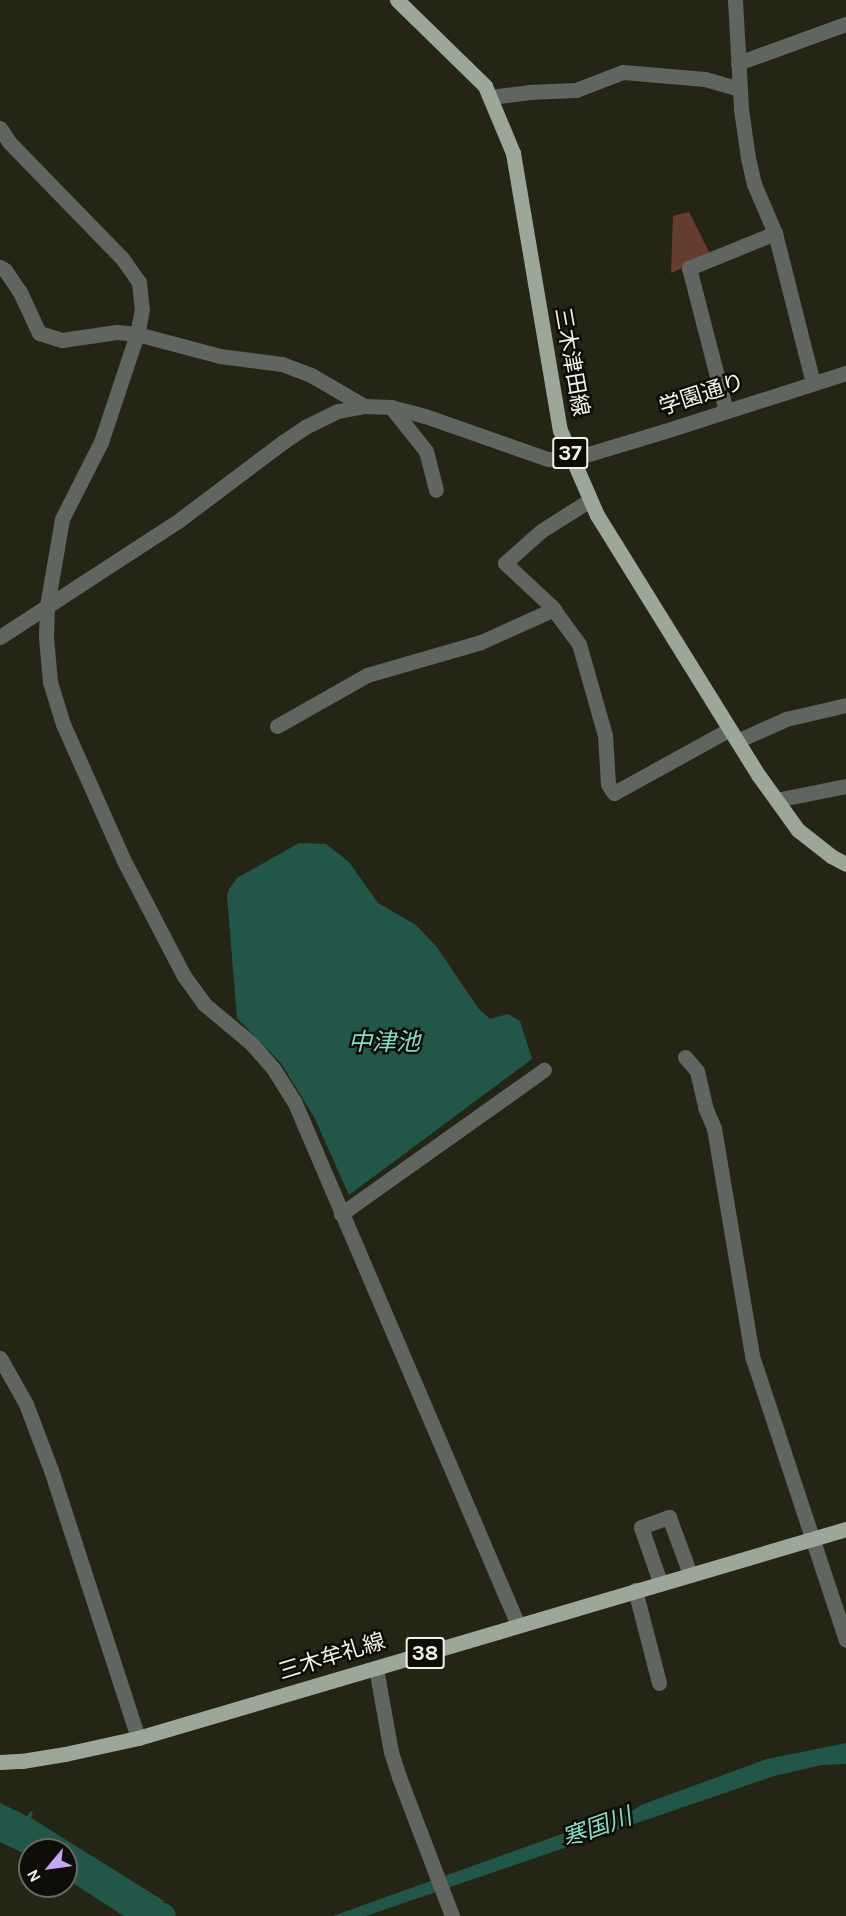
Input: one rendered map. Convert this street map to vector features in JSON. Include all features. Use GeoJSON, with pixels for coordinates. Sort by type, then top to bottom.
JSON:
{"type":"FeatureCollection","features":[{"type":"Feature","properties":{"kind":"main road","name":"三木津田線"},"geometry":{"type":"LineString","coordinates":[[397,0],[484,86],[513,153],[555,408],[560,430],[590,501],[733,735],[776,800],[798,830],[831,856],[846,864]]}},
{"type":"Feature","properties":{"kind":"main road","name":"三木牟礼線"},"geometry":{"type":"LineString","coordinates":[[0,1762],[55,1756],[138,1738],[660,1582],[846,1529]]}},
{"type":"Feature","properties":{"kind":"street"},"geometry":{"type":"LineString","coordinates":[[735,0],[743,130],[754,184],[774,233],[813,383]]}},
{"type":"Feature","properties":{"kind":"street"},"geometry":{"type":"LineString","coordinates":[[738,63],[846,24]]}},
{"type":"Feature","properties":{"kind":"street"},"geometry":{"type":"LineString","coordinates":[[490,98],[528,92],[576,90],[597,84],[623,72],[705,79],[740,89]]}},
{"type":"Feature","properties":{"kind":"street"},"geometry":{"type":"LineString","coordinates":[[0,128],[9,142],[122,258],[139,282],[142,309],[137,334],[101,442],[62,519],[47,606],[46,637],[50,682],[63,724],[123,860],[191,986],[204,1004],[251,1043],[273,1068],[294,1101],[518,1624]]}},
{"type":"Feature","properties":{"kind":"street"},"geometry":{"type":"LineString","coordinates":[[726,411],[689,268],[774,233]]}},
{"type":"Feature","properties":{"kind":"street"},"geometry":{"type":"LineString","coordinates":[[0,267],[5,270],[20,292],[39,333],[62,340],[117,332],[137,334],[220,356],[282,364],[311,375],[364,406]]}},
{"type":"Feature","properties":{"kind":"street","name":"学園通り"},"geometry":{"type":"LineString","coordinates":[[572,459],[846,373]]}},
{"type":"Feature","properties":{"kind":"street"},"geometry":{"type":"LineString","coordinates":[[0,637],[178,521],[257,460],[307,426],[338,411],[364,406],[391,407],[459,427],[548,459],[572,459]]}},
{"type":"Feature","properties":{"kind":"street"},"geometry":{"type":"LineString","coordinates":[[391,407],[426,451],[436,490]]}},
{"type":"Feature","properties":{"kind":"street"},"geometry":{"type":"LineString","coordinates":[[590,501],[541,531],[505,563],[554,609],[579,644],[605,735],[608,784],[614,793],[733,735],[786,719],[846,705]]}},
{"type":"Feature","properties":{"kind":"street"},"geometry":{"type":"LineString","coordinates":[[277,726],[367,675],[481,642],[554,609]]}},
{"type":"Feature","properties":{"kind":"street"},"geometry":{"type":"LineString","coordinates":[[776,800],[846,786]]}},
{"type":"Feature","properties":{"kind":"street"},"geometry":{"type":"LineString","coordinates":[[684,1058],[697,1071],[705,1107],[714,1128],[752,1356],[846,1640]]}},
{"type":"Feature","properties":{"kind":"street"},"geometry":{"type":"LineString","coordinates":[[341,1214],[544,1070]]}},
{"type":"Feature","properties":{"kind":"street"},"geometry":{"type":"LineString","coordinates":[[0,1358],[26,1404],[51,1470],[138,1738]]}},
{"type":"Feature","properties":{"kind":"street"},"geometry":{"type":"LineString","coordinates":[[660,1582],[641,1527],[669,1518],[690,1574]]}},
{"type":"Feature","properties":{"kind":"street"},"geometry":{"type":"LineString","coordinates":[[635,1590],[658,1683]]}},
{"type":"Feature","properties":{"kind":"street"},"geometry":{"type":"LineString","coordinates":[[376,1668],[393,1760],[452,1916]]}},
{"type":"Feature","properties":{"kind":"shaded area"},"geometry":{"type":"Polygon","coordinates":[[[689,212],[711,256],[671,273],[673,216],[689,212]]]}},
{"type":"Feature","properties":{"kind":"water","name":"中津池"},"geometry":{"type":"Polygon","coordinates":[[[299,843],[326,844],[349,862],[378,903],[416,925],[436,946],[478,1008],[490,1019],[508,1014],[520,1021],[532,1059],[349,1195],[314,1117],[281,1063],[237,1018],[227,896],[229,889],[237,878],[299,843]]]}},
{"type":"Feature","properties":{"kind":"water"},"geometry":{"type":"Polygon","coordinates":[[[846,1743],[846,1764],[822,1765],[774,1776],[366,1916],[333,1916],[573,1830],[599,1825],[611,1818],[629,1813],[641,1805],[767,1759],[846,1743]]]}},
{"type":"Feature","properties":{"kind":"water"},"geometry":{"type":"Polygon","coordinates":[[[0,1803],[27,1816],[31,1811],[33,1813],[31,1818],[63,1838],[18,1838],[18,1850],[0,1842],[0,1803]]]}},
{"type":"Feature","properties":{"kind":"water"},"geometry":{"type":"Polygon","coordinates":[[[78,1847],[164,1901],[149,1916],[124,1916],[78,1887],[78,1847]]]}},
{"type":"Feature","properties":{"kind":"waterway","name":"寒国川"},"geometry":{"type":"LineString","coordinates":[[78,1865],[151,1913],[163,1916]]}}]}
